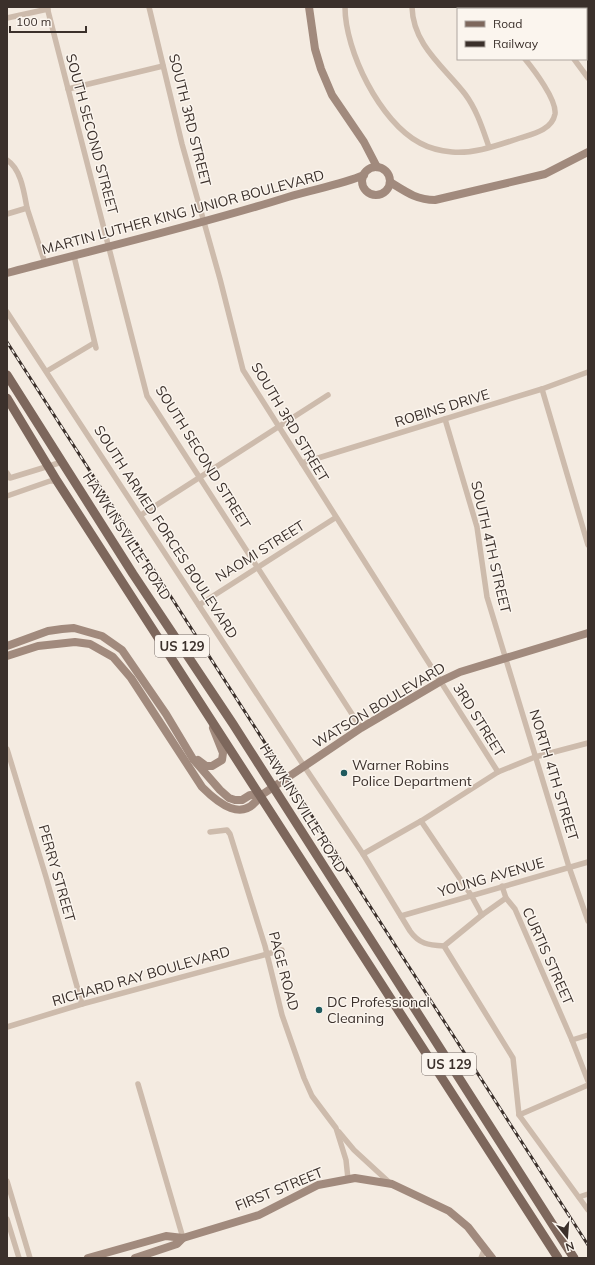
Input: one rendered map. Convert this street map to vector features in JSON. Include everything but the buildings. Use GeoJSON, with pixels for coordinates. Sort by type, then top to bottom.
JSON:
{"type":"FeatureCollection","features":[{"type":"Feature","properties":{"kind":"main road","name":"HAWKINSVILLE ROAD"},"geometry":{"type":"LineString","coordinates":[[7,375],[134,574],[273,787],[574,1258]]}},
{"type":"Feature","properties":{"kind":"main road","name":"HAWKINSVILLE ROAD"},"geometry":{"type":"LineString","coordinates":[[7,398],[57,481],[558,1258]]}},
{"type":"Feature","properties":{"kind":"street","name":"SOUTH 3RD STREET"},"geometry":{"type":"LineString","coordinates":[[149,7],[182,144],[243,370],[335,518],[441,681]]}},
{"type":"Feature","properties":{"kind":"street"},"geometry":{"type":"LineString","coordinates":[[309,7],[315,50],[321,68],[332,95],[364,142],[370,170],[362,183],[364,188],[374,195],[386,192],[408,194],[427,200],[436,200],[545,174],[588,152]]}},
{"type":"Feature","properties":{"kind":"street"},"geometry":{"type":"LineString","coordinates":[[345,7],[349,34],[364,76],[386,112],[404,132],[420,144],[451,152],[468,153],[537,133],[551,123],[555,115],[555,108],[551,99],[526,60]]}},
{"type":"Feature","properties":{"kind":"street"},"geometry":{"type":"LineString","coordinates":[[412,7],[412,19],[418,35],[441,68],[466,95],[482,126],[489,147]]}},
{"type":"Feature","properties":{"kind":"street"},"geometry":{"type":"LineString","coordinates":[[7,18],[47,8]]}},
{"type":"Feature","properties":{"kind":"street","name":"SOUTH SECOND STREET"},"geometry":{"type":"LineString","coordinates":[[47,8],[147,396],[361,728]]}},
{"type":"Feature","properties":{"kind":"street"},"geometry":{"type":"LineString","coordinates":[[575,60],[588,78]]}},
{"type":"Feature","properties":{"kind":"street"},"geometry":{"type":"LineString","coordinates":[[68,89],[163,66]]}},
{"type":"Feature","properties":{"kind":"street"},"geometry":{"type":"LineString","coordinates":[[7,160],[14,166],[19,175],[27,208],[45,263]]}},
{"type":"Feature","properties":{"kind":"street"},"geometry":{"type":"LineString","coordinates":[[370,170],[388,174],[390,182],[386,192]]}},
{"type":"Feature","properties":{"kind":"street","name":"MARTIN LUTHER KING JUNIOR BOULEVARD"},"geometry":{"type":"LineString","coordinates":[[7,273],[204,222],[318,188],[343,183],[370,170]]}},
{"type":"Feature","properties":{"kind":"street"},"geometry":{"type":"LineString","coordinates":[[390,182],[408,194]]}},
{"type":"Feature","properties":{"kind":"street","name":"MARTIN LUTHER KING JUNIOR BOULEVARD"},"geometry":{"type":"LineString","coordinates":[[343,183],[364,188]]}},
{"type":"Feature","properties":{"kind":"street"},"geometry":{"type":"LineString","coordinates":[[7,214],[27,208]]}},
{"type":"Feature","properties":{"kind":"street"},"geometry":{"type":"LineString","coordinates":[[47,371],[95,345],[94,334],[74,256]]}},
{"type":"Feature","properties":{"kind":"street","name":"SOUTH ARMED FORCES BOULEVARD"},"geometry":{"type":"LineString","coordinates":[[7,312],[363,854],[417,940],[427,944],[444,946]]}},
{"type":"Feature","properties":{"kind":"street","name":"ROBINS DRIVE"},"geometry":{"type":"LineString","coordinates":[[302,463],[542,389],[588,372]]}},
{"type":"Feature","properties":{"kind":"street"},"geometry":{"type":"LineString","coordinates":[[542,389],[588,545]]}},
{"type":"Feature","properties":{"kind":"street"},"geometry":{"type":"LineString","coordinates":[[141,515],[328,395]]}},
{"type":"Feature","properties":{"kind":"street","name":"SOUTH 4TH STREET"},"geometry":{"type":"LineString","coordinates":[[445,419],[477,527],[487,597],[507,658]]}},
{"type":"Feature","properties":{"kind":"street"},"geometry":{"type":"LineString","coordinates":[[7,473],[10,478],[62,462]]}},
{"type":"Feature","properties":{"kind":"street"},"geometry":{"type":"LineString","coordinates":[[7,496],[57,481]]}},
{"type":"Feature","properties":{"kind":"street","name":"NAOMI STREET"},"geometry":{"type":"LineString","coordinates":[[199,605],[335,518]]}},
{"type":"Feature","properties":{"kind":"street","name":"WATSON BOULEVARD"},"geometry":{"type":"LineString","coordinates":[[7,646],[48,630],[74,628],[102,636],[122,650],[206,775],[229,798],[242,800],[250,795],[260,796]]}},
{"type":"Feature","properties":{"kind":"street","name":"WATSON BOULEVARD"},"geometry":{"type":"LineString","coordinates":[[7,656],[51,644],[75,642],[90,644],[113,657],[131,678],[202,787],[217,802],[229,808],[239,810],[256,803],[260,796],[361,728],[441,681],[460,672],[588,634]]}},
{"type":"Feature","properties":{"kind":"street","name":"NORTH 4TH STREET"},"geometry":{"type":"LineString","coordinates":[[507,658],[535,757],[569,867],[588,921]]}},
{"type":"Feature","properties":{"kind":"street","name":"3RD STREET"},"geometry":{"type":"LineString","coordinates":[[441,681],[498,772]]}},
{"type":"Feature","properties":{"kind":"street"},"geometry":{"type":"LineString","coordinates":[[185,744],[206,766],[212,766],[222,760],[222,748],[201,704]]}},
{"type":"Feature","properties":{"kind":"street"},"geometry":{"type":"LineString","coordinates":[[363,854],[421,821],[498,772],[535,757],[588,742]]}},
{"type":"Feature","properties":{"kind":"street","name":"PERRY STREET"},"geometry":{"type":"LineString","coordinates":[[7,749],[9,766],[46,877],[82,1004]]}},
{"type":"Feature","properties":{"kind":"street"},"geometry":{"type":"LineString","coordinates":[[421,821],[471,895],[482,915]]}},
{"type":"Feature","properties":{"kind":"street","name":"PAGE ROAD"},"geometry":{"type":"LineString","coordinates":[[210,832],[227,830],[230,834],[267,954],[282,1015],[307,1087],[336,1128],[354,1150],[392,1184]]}},
{"type":"Feature","properties":{"kind":"street","name":"YOUNG AVENUE"},"geometry":{"type":"LineString","coordinates":[[402,916],[588,862]]}},
{"type":"Feature","properties":{"kind":"street","name":"CURTIS STREET"},"geometry":{"type":"LineString","coordinates":[[502,886],[506,898],[515,909],[572,1040],[588,1081]]}},
{"type":"Feature","properties":{"kind":"street"},"geometry":{"type":"LineString","coordinates":[[506,898],[482,915],[444,946],[513,1058],[519,1114],[588,1210]]}},
{"type":"Feature","properties":{"kind":"street","name":"RICHARD RAY BOULEVARD"},"geometry":{"type":"LineString","coordinates":[[7,1027],[82,1004],[282,950]]}},
{"type":"Feature","properties":{"kind":"street"},"geometry":{"type":"LineString","coordinates":[[572,1040],[588,1035]]}},
{"type":"Feature","properties":{"kind":"street"},"geometry":{"type":"LineString","coordinates":[[138,1084],[184,1238]]}},
{"type":"Feature","properties":{"kind":"street"},"geometry":{"type":"LineString","coordinates":[[519,1114],[588,1085]]}},
{"type":"Feature","properties":{"kind":"street","name":"PAGE ROAD"},"geometry":{"type":"LineString","coordinates":[[336,1128],[346,1160],[348,1179]]}},
{"type":"Feature","properties":{"kind":"street","name":"FIRST STREET"},"geometry":{"type":"LineString","coordinates":[[88,1258],[166,1236],[184,1238],[259,1215],[318,1185],[348,1179],[370,1179],[392,1184],[449,1211],[468,1227],[492,1258]]}},
{"type":"Feature","properties":{"kind":"street"},"geometry":{"type":"LineString","coordinates":[[7,1181],[30,1258]]}},
{"type":"Feature","properties":{"kind":"street"},"geometry":{"type":"LineString","coordinates":[[579,1197],[588,1194]]}},
{"type":"Feature","properties":{"kind":"street"},"geometry":{"type":"LineString","coordinates":[[7,1219],[18,1258]]}},
{"type":"Feature","properties":{"kind":"street","name":"FIRST STREET"},"geometry":{"type":"LineString","coordinates":[[135,1258],[177,1244],[184,1238]]}},
{"type":"Feature","properties":{"kind":"street"},"geometry":{"type":"LineString","coordinates":[[480,1258],[485,1248]]}},
{"type":"Feature","properties":{"kind":"street","name":"FIRST STREET"},"geometry":{"type":"LineString","coordinates":[[485,1248],[497,1258]]}},
{"type":"Feature","properties":{"kind":"railway"},"geometry":{"type":"LineString","coordinates":[[7,342],[588,1245]]}},
{"type":"Feature","properties":{"kind":"place","name":"Warner Robins Police Department"},"geometry":{"type":"Point","coordinates":[344,773]}},
{"type":"Feature","properties":{"kind":"place","name":"DC Professional Cleaning"},"geometry":{"type":"Point","coordinates":[319,1010]}}]}
